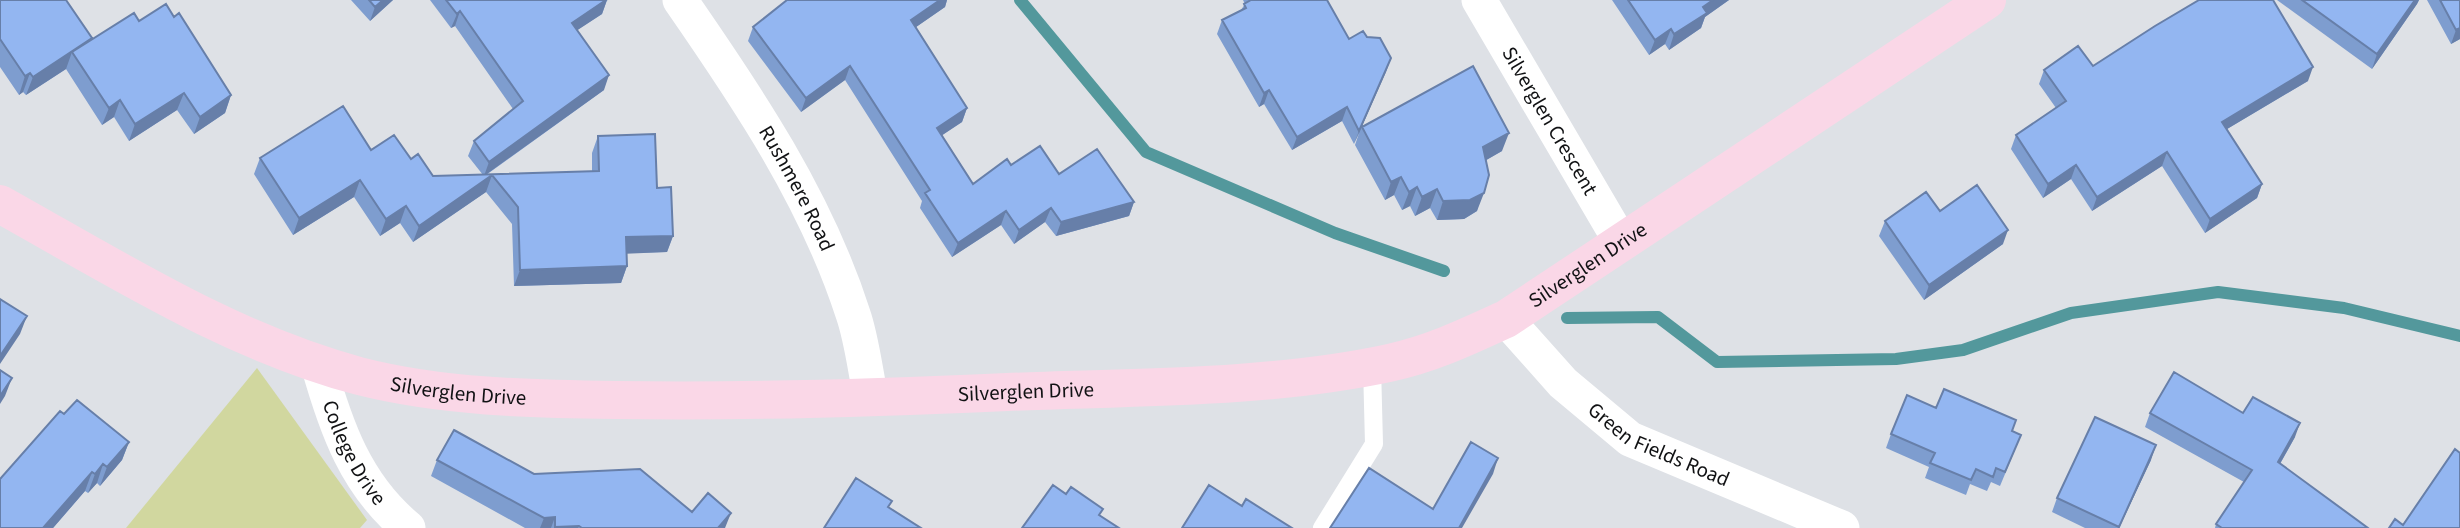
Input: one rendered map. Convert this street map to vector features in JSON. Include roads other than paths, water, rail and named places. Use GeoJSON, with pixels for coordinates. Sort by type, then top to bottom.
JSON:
{"type":"FeatureCollection","features":[{"type":"Feature","properties":{"kind":"street","name":"Rushmere Road"},"geometry":{"type":"LineString","coordinates":[[680,0],[771,139],[808,208],[854,316],[871,398]]}},
{"type":"Feature","properties":{"kind":"street","name":"Silverglen Crescent"},"geometry":{"type":"LineString","coordinates":[[1479,0],[1621,242]]}},
{"type":"Feature","properties":{"kind":"street","name":"Silverglen Drive"},"geometry":{"type":"LineString","coordinates":[[0,204],[224,325],[318,365],[403,385],[487,395],[690,401],[871,398],[1238,381],[1372,366],[1425,355],[1506,319],[1987,0]]}},
{"type":"Feature","properties":{"kind":"street","name":"Green Fields Road"},"geometry":{"type":"LineString","coordinates":[[1506,319],[1563,383],[1630,439],[1842,528]]}},
{"type":"Feature","properties":{"kind":"street","name":"College Drive"},"geometry":{"type":"LineString","coordinates":[[318,365],[333,417],[356,469],[383,504],[408,528]]}},
{"type":"Feature","properties":{"kind":"lane"},"geometry":{"type":"LineString","coordinates":[[1322,528],[1374,444],[1372,366]]}},
{"type":"Feature","properties":{"kind":"waterway"},"geometry":{"type":"LineString","coordinates":[[1020,0],[1146,152],[1335,233],[1444,271]]}},
{"type":"Feature","properties":{"kind":"waterway"},"geometry":{"type":"LineString","coordinates":[[1567,318],[1658,317],[1717,362],[1896,359],[1963,350],[2071,313],[2218,292],[2344,308],[2460,336]]}}]}
